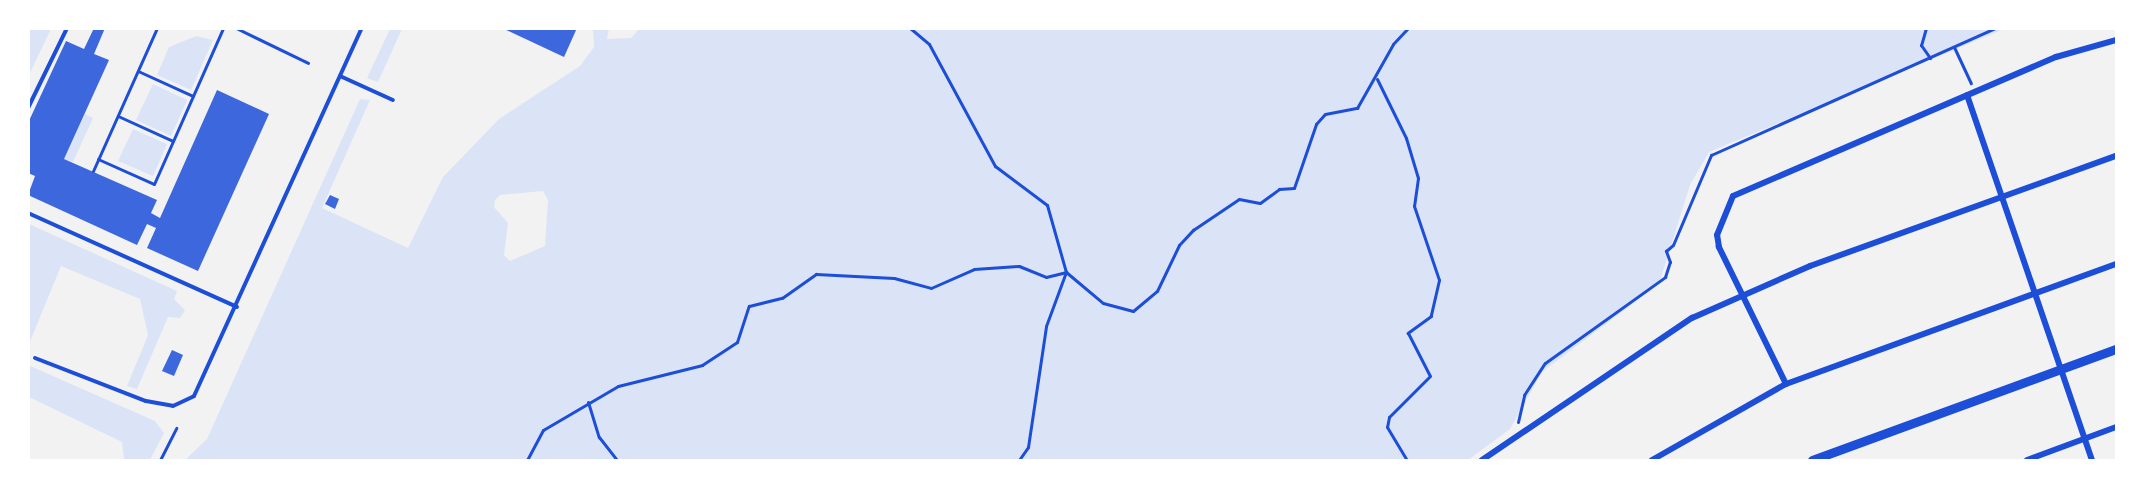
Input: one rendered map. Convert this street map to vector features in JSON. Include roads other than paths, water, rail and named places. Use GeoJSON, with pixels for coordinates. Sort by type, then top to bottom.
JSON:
{"type":"FeatureCollection","features":[{"type":"Feature","properties":{"kind":"street"},"geometry":{"type":"LineString","coordinates":[[1785,384],[1717,235],[1733,195],[2056,57],[2116,40]]}},
{"type":"Feature","properties":{"kind":"street"},"geometry":{"type":"LineString","coordinates":[[1967,95],[2003,194],[2058,369],[2092,460]]}},
{"type":"Feature","properties":{"kind":"street"},"geometry":{"type":"LineString","coordinates":[[1482,460],[1587,384],[1692,318],[1743,295],[2003,194],[2116,156]]}},
{"type":"Feature","properties":{"kind":"street"},"geometry":{"type":"LineString","coordinates":[[1652,460],[1785,384],[2116,264]]}},
{"type":"Feature","properties":{"kind":"street"},"geometry":{"type":"LineString","coordinates":[[1812,460],[2116,349]]}},
{"type":"Feature","properties":{"kind":"street"},"geometry":{"type":"LineString","coordinates":[[2027,460],[2116,427]]}},
{"type":"Feature","properties":{"kind":"lane"},"geometry":{"type":"LineString","coordinates":[[28,108],[67,28]]}},
{"type":"Feature","properties":{"kind":"lane"},"geometry":{"type":"LineString","coordinates":[[35,358],[133,398],[173,406],[194,396],[204,381],[362,28]]}},
{"type":"Feature","properties":{"kind":"lane"},"geometry":{"type":"LineString","coordinates":[[340,76],[393,100]]}},
{"type":"Feature","properties":{"kind":"lane"},"geometry":{"type":"LineString","coordinates":[[28,213],[237,307]]}}]}
